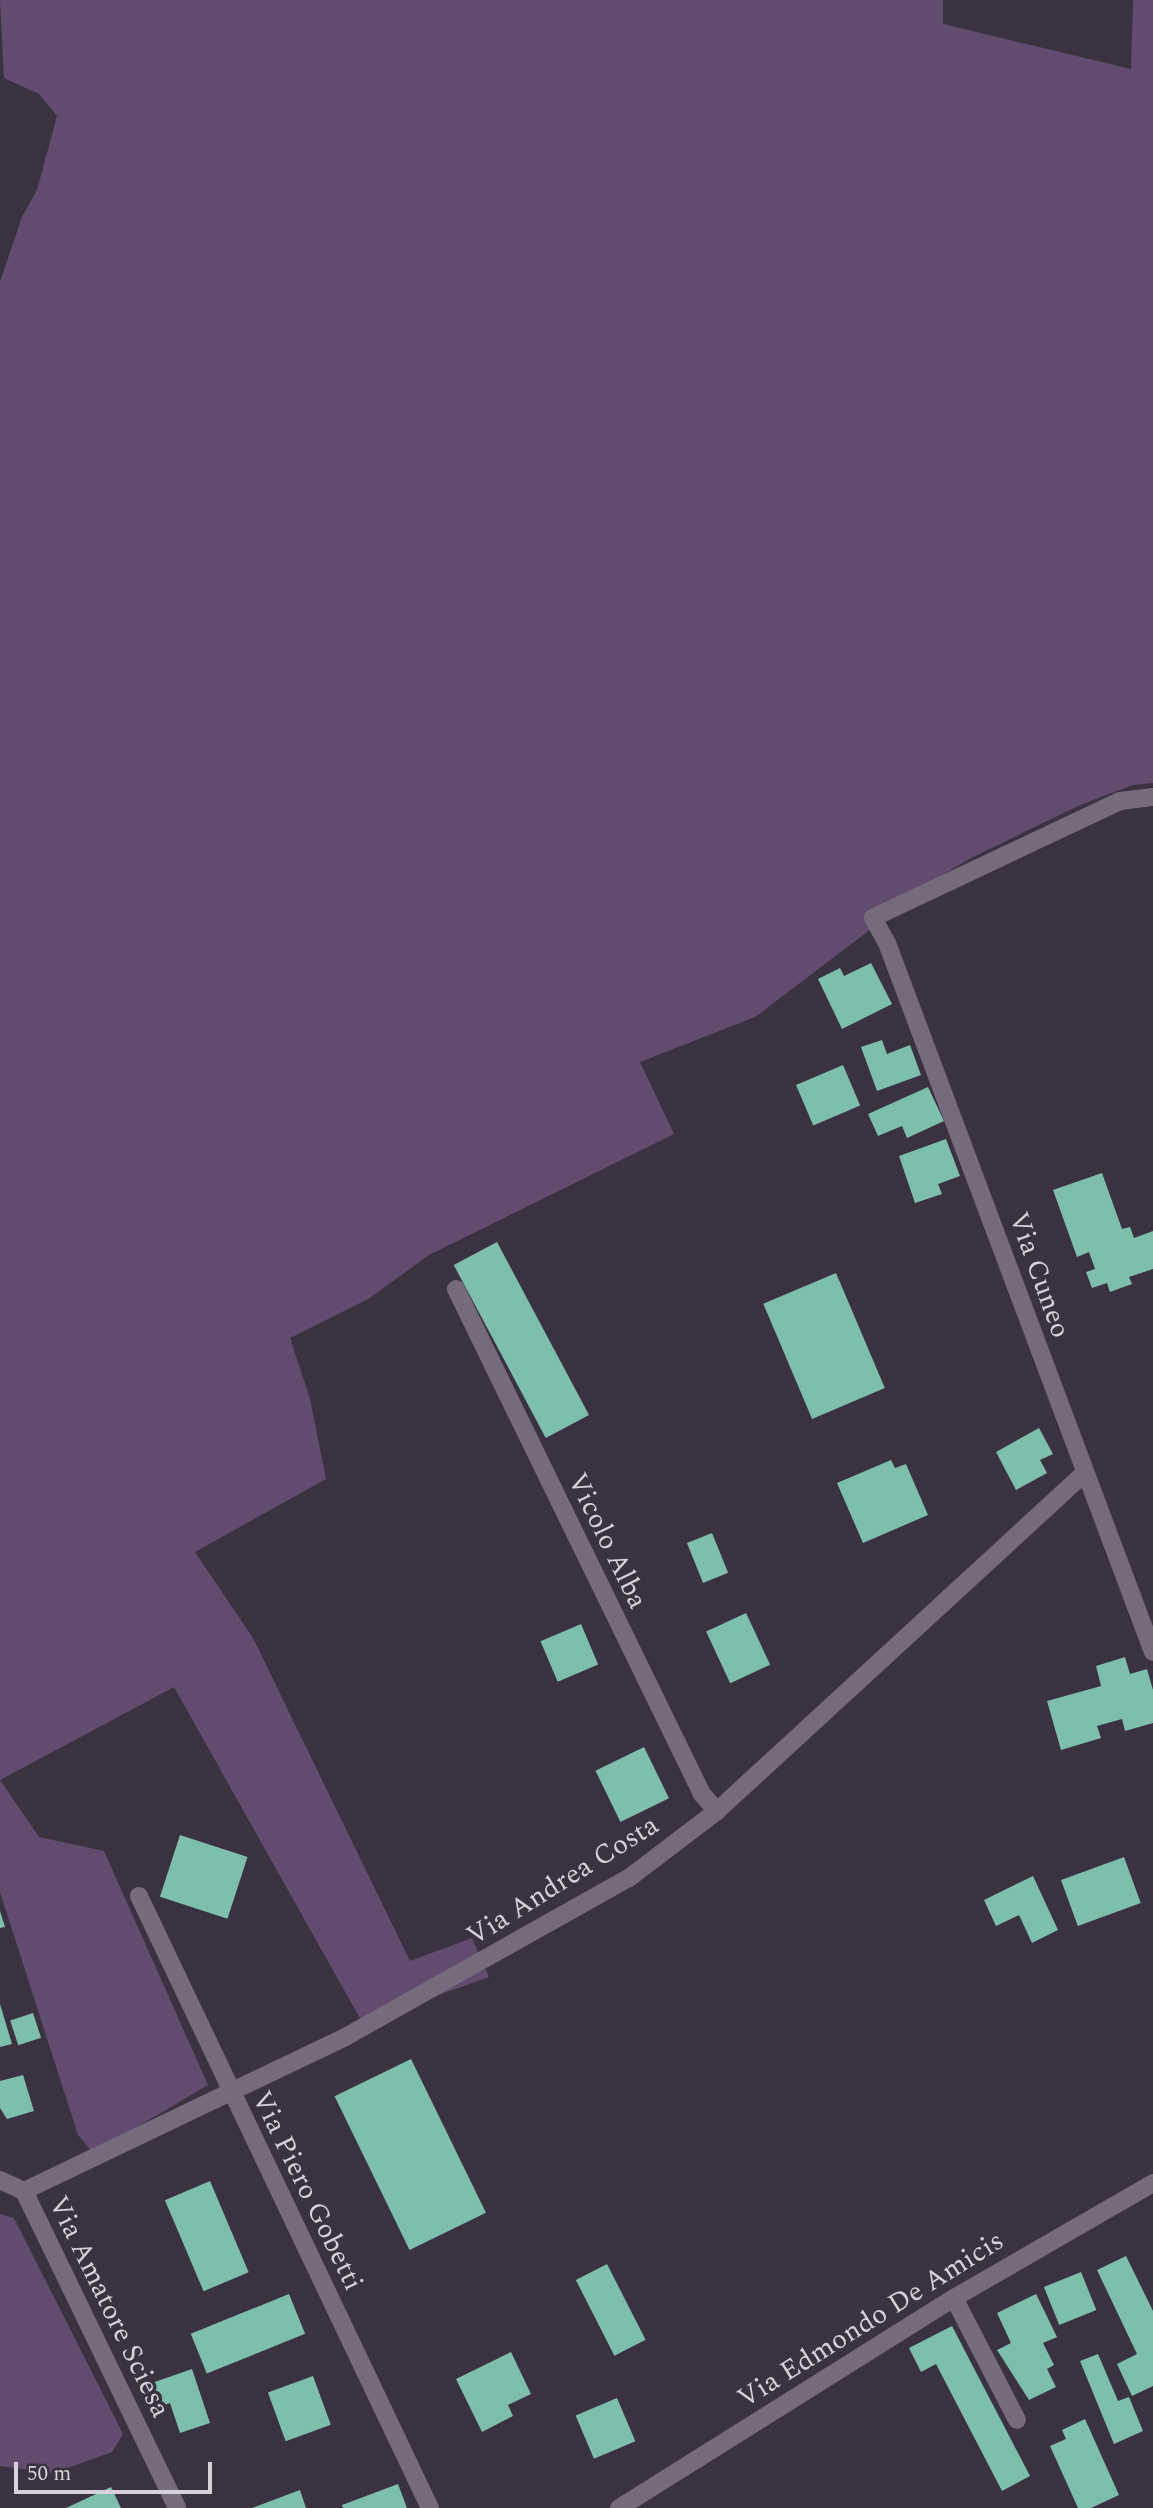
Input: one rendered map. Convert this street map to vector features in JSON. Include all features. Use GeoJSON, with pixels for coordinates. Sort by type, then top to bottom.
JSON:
{"type":"FeatureCollection","features":[{"type":"Feature","properties":{"kind":"street","name":"Via Cuneo"},"geometry":{"type":"LineString","coordinates":[[1153,797],[1120,801],[873,918],[887,943],[1153,1652]]}},
{"type":"Feature","properties":{"kind":"street","name":"Vicolo Alba"},"geometry":{"type":"LineString","coordinates":[[456,1289],[702,1794],[717,1811]]}},
{"type":"Feature","properties":{"kind":"street","name":"Via Andrea Costa"},"geometry":{"type":"LineString","coordinates":[[24,2191],[228,2090],[347,2036],[565,1917],[629,1878],[717,1811],[1084,1474]]}},
{"type":"Feature","properties":{"kind":"street","name":"Via Piero Gobetti"},"geometry":{"type":"LineString","coordinates":[[139,1896],[228,2090],[430,2508]]}},
{"type":"Feature","properties":{"kind":"street","name":"Via Amatore Sciesa"},"geometry":{"type":"LineString","coordinates":[[0,2180],[24,2191],[177,2508]]}},
{"type":"Feature","properties":{"kind":"street","name":"Via Edmondo De Amicis"},"geometry":{"type":"LineString","coordinates":[[619,2508],[954,2298],[1153,2183]]}},
{"type":"Feature","properties":{"kind":"street"},"geometry":{"type":"LineString","coordinates":[[954,2298],[1017,2420]]}},
{"type":"Feature","properties":{"kind":"shaded area"},"geometry":{"type":"Polygon","coordinates":[[[0,0],[943,0],[943,24],[1131,69],[1133,0],[1153,0],[1153,783],[1133,785],[1080,805],[971,858],[941,876],[755,1017],[640,1062],[674,1134],[429,1255],[368,1299],[290,1338],[310,1399],[326,1479],[195,1552],[253,1638],[410,1961],[472,1938],[489,1977],[362,2022],[174,1687],[0,1780],[0,282],[22,217],[37,190],[57,116],[39,94],[4,78],[0,0]]]}},
{"type":"Feature","properties":{"kind":"shaded area"},"geometry":{"type":"Polygon","coordinates":[[[0,1780],[39,1837],[104,1851],[208,2085],[93,2153],[78,2135],[0,1892],[0,1780]]]}},
{"type":"Feature","properties":{"kind":"shaded area"},"geometry":{"type":"Polygon","coordinates":[[[0,2214],[14,2218],[123,2434],[112,2452],[54,2473],[0,2466],[0,2214]]]}},
{"type":"Feature","properties":{"kind":"building"},"geometry":{"type":"Polygon","coordinates":[[[871,963],[892,1004],[842,1029],[818,979],[840,968],[844,976],[871,963]]]}},
{"type":"Feature","properties":{"kind":"building"},"geometry":{"type":"Polygon","coordinates":[[[882,1040],[887,1054],[910,1045],[921,1075],[877,1091],[861,1047],[882,1040]]]}},
{"type":"Feature","properties":{"kind":"building"},"geometry":{"type":"Polygon","coordinates":[[[843,1065],[860,1106],[813,1125],[796,1085],[843,1065]]]}},
{"type":"Feature","properties":{"kind":"building"},"geometry":{"type":"Polygon","coordinates":[[[928,1087],[944,1121],[907,1138],[902,1126],[878,1136],[868,1114],[928,1087]]]}},
{"type":"Feature","properties":{"kind":"building"},"geometry":{"type":"Polygon","coordinates":[[[946,1139],[960,1176],[938,1184],[942,1194],[915,1203],[899,1156],[946,1139]]]}},
{"type":"Feature","properties":{"kind":"building"},"geometry":{"type":"Polygon","coordinates":[[[1102,1173],[1122,1229],[1130,1227],[1134,1238],[1153,1231],[1153,1269],[1129,1277],[1132,1284],[1110,1292],[1107,1283],[1092,1288],[1086,1272],[1095,1269],[1089,1252],[1077,1257],[1053,1190],[1102,1173]]]}},
{"type":"Feature","properties":{"kind":"building"},"geometry":{"type":"Polygon","coordinates":[[[497,1242],[589,1415],[546,1438],[454,1265],[497,1242]]]}},
{"type":"Feature","properties":{"kind":"building"},"geometry":{"type":"Polygon","coordinates":[[[836,1273],[885,1388],[812,1419],[763,1304],[836,1273]]]}},
{"type":"Feature","properties":{"kind":"building"},"geometry":{"type":"Polygon","coordinates":[[[1039,1428],[1053,1454],[1040,1460],[1047,1473],[1016,1490],[996,1452],[1039,1428]]]}},
{"type":"Feature","properties":{"kind":"building"},"geometry":{"type":"Polygon","coordinates":[[[891,1460],[895,1468],[906,1464],[928,1515],[863,1543],[837,1483],[891,1460]]]}},
{"type":"Feature","properties":{"kind":"building"},"geometry":{"type":"Polygon","coordinates":[[[712,1533],[728,1573],[703,1583],[687,1543],[712,1533]]]}},
{"type":"Feature","properties":{"kind":"building"},"geometry":{"type":"Polygon","coordinates":[[[746,1613],[770,1665],[730,1683],[706,1632],[746,1613]]]}},
{"type":"Feature","properties":{"kind":"building"},"geometry":{"type":"Polygon","coordinates":[[[581,1624],[598,1665],[558,1682],[540,1641],[581,1624]]]}},
{"type":"Feature","properties":{"kind":"building"},"geometry":{"type":"Polygon","coordinates":[[[1125,1657],[1130,1674],[1147,1669],[1153,1690],[1153,1723],[1125,1731],[1122,1719],[1097,1726],[1101,1738],[1061,1750],[1047,1701],[1101,1686],[1096,1666],[1125,1657]]]}},
{"type":"Feature","properties":{"kind":"building"},"geometry":{"type":"Polygon","coordinates":[[[644,1747],[669,1798],[620,1822],[595,1771],[644,1747]]]}},
{"type":"Feature","properties":{"kind":"building"},"geometry":{"type":"Polygon","coordinates":[[[180,1835],[248,1857],[227,1919],[160,1897],[180,1835]]]}},
{"type":"Feature","properties":{"kind":"building"},"geometry":{"type":"Polygon","coordinates":[[[1124,1857],[1141,1903],[1078,1926],[1061,1880],[1124,1857]]]}},
{"type":"Feature","properties":{"kind":"building"},"geometry":{"type":"Polygon","coordinates":[[[1033,1876],[1058,1930],[1032,1943],[1019,1915],[996,1926],[984,1900],[1033,1876]]]}},
{"type":"Feature","properties":{"kind":"building"},"geometry":{"type":"Polygon","coordinates":[[[0,1911],[5,1927],[0,1928],[0,1911]]]}},
{"type":"Feature","properties":{"kind":"building"},"geometry":{"type":"Polygon","coordinates":[[[0,2004],[12,2044],[0,2047],[0,2004]]]}},
{"type":"Feature","properties":{"kind":"building"},"geometry":{"type":"Polygon","coordinates":[[[33,2013],[41,2038],[18,2045],[10,2020],[33,2013]]]}},
{"type":"Feature","properties":{"kind":"building"},"geometry":{"type":"Polygon","coordinates":[[[411,2059],[486,2213],[410,2250],[335,2096],[411,2059]]]}},
{"type":"Feature","properties":{"kind":"building"},"geometry":{"type":"Polygon","coordinates":[[[23,2075],[34,2111],[7,2119],[0,2108],[0,2081],[23,2075]]]}},
{"type":"Feature","properties":{"kind":"building"},"geometry":{"type":"Polygon","coordinates":[[[210,2181],[249,2272],[204,2291],[165,2200],[210,2181]]]}},
{"type":"Feature","properties":{"kind":"building"},"geometry":{"type":"Polygon","coordinates":[[[1126,2256],[1153,2311],[1153,2386],[1132,2396],[1117,2364],[1137,2354],[1097,2270],[1126,2256]]]}},
{"type":"Feature","properties":{"kind":"building"},"geometry":{"type":"Polygon","coordinates":[[[607,2264],[646,2340],[614,2356],[576,2280],[607,2264]]]}},
{"type":"Feature","properties":{"kind":"building"},"geometry":{"type":"Polygon","coordinates":[[[1081,2272],[1096,2310],[1059,2325],[1044,2287],[1081,2272]]]}},
{"type":"Feature","properties":{"kind":"building"},"geometry":{"type":"Polygon","coordinates":[[[289,2294],[305,2334],[207,2374],[191,2334],[289,2294]]]}},
{"type":"Feature","properties":{"kind":"building"},"geometry":{"type":"Polygon","coordinates":[[[1036,2294],[1057,2337],[1043,2343],[1054,2365],[1047,2369],[1056,2387],[1029,2400],[997,2350],[1011,2343],[997,2313],[1036,2294]]]}},
{"type":"Feature","properties":{"kind":"building"},"geometry":{"type":"Polygon","coordinates":[[[952,2326],[1030,2476],[1002,2491],[936,2364],[921,2372],[909,2348],[952,2326]]]}},
{"type":"Feature","properties":{"kind":"building"},"geometry":{"type":"Polygon","coordinates":[[[511,2352],[531,2394],[508,2405],[513,2416],[482,2432],[456,2379],[511,2352]]]}},
{"type":"Feature","properties":{"kind":"building"},"geometry":{"type":"Polygon","coordinates":[[[1098,2354],[1118,2401],[1129,2397],[1143,2431],[1114,2444],[1080,2361],[1098,2354]]]}},
{"type":"Feature","properties":{"kind":"building"},"geometry":{"type":"Polygon","coordinates":[[[192,2369],[210,2423],[180,2433],[170,2403],[157,2408],[149,2384],[192,2369]]]}},
{"type":"Feature","properties":{"kind":"building"},"geometry":{"type":"Polygon","coordinates":[[[313,2376],[331,2425],[286,2441],[268,2392],[313,2376]]]}},
{"type":"Feature","properties":{"kind":"building"},"geometry":{"type":"Polygon","coordinates":[[[617,2398],[635,2441],[594,2459],[576,2416],[617,2398]]]}},
{"type":"Feature","properties":{"kind":"building"},"geometry":{"type":"Polygon","coordinates":[[[1085,2419],[1119,2495],[1091,2508],[1078,2508],[1050,2446],[1066,2439],[1062,2430],[1085,2419]]]}},
{"type":"Feature","properties":{"kind":"building"},"geometry":{"type":"Polygon","coordinates":[[[398,2484],[407,2508],[343,2508],[342,2505],[398,2484]]]}},
{"type":"Feature","properties":{"kind":"building"},"geometry":{"type":"Polygon","coordinates":[[[111,2487],[121,2508],[66,2508],[111,2487]]]}},
{"type":"Feature","properties":{"kind":"building"},"geometry":{"type":"Polygon","coordinates":[[[300,2490],[306,2508],[252,2508],[300,2490]]]}}]}
